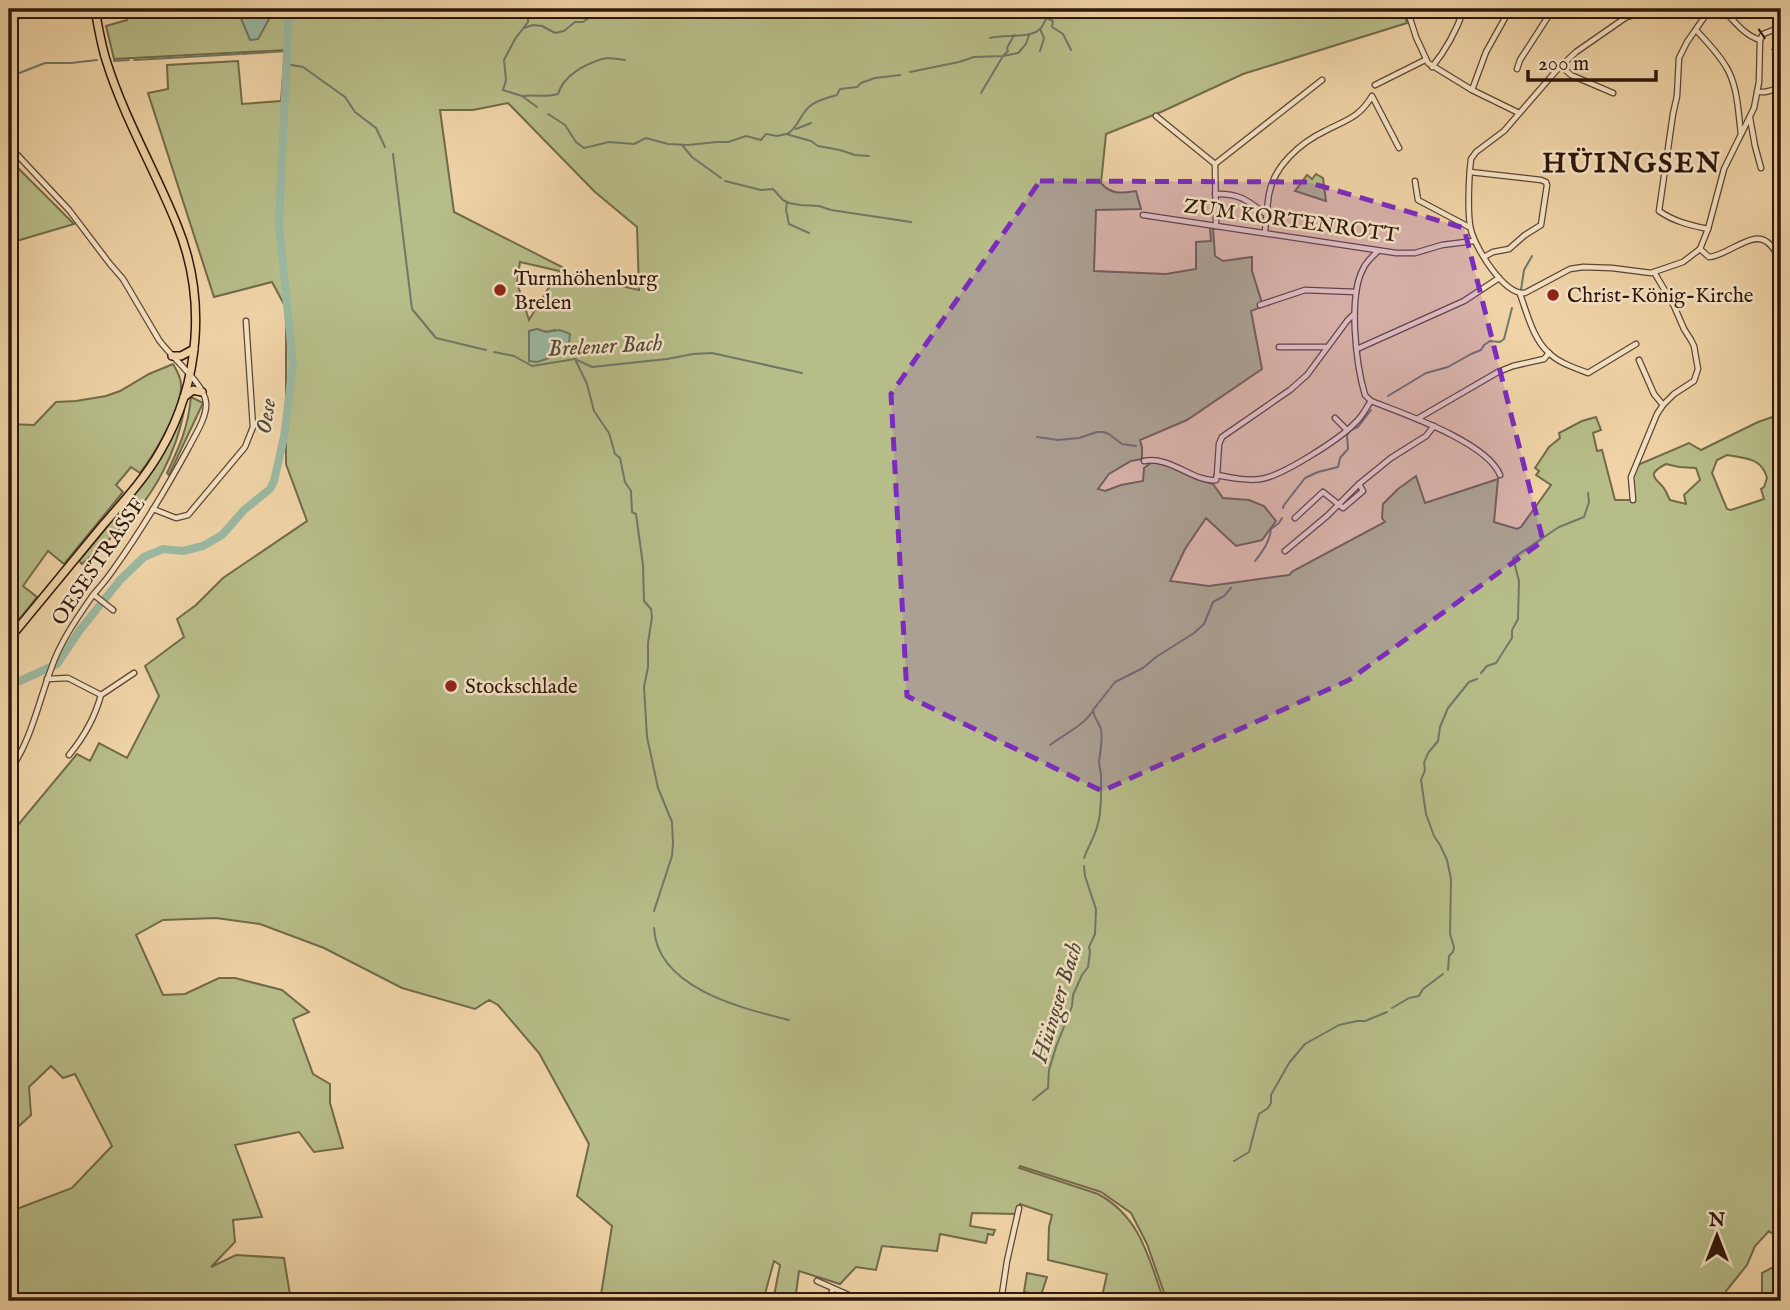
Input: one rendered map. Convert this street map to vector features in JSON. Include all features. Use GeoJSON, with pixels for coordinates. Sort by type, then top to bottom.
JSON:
{"type":"FeatureCollection","features":[{"type":"Feature","properties":{"kind":"main road"},"geometry":{"type":"LineString","coordinates":[[9,639],[150,468],[171,432],[183,398],[194,349],[196,304],[187,254],[178,227],[114,85],[102,46],[95,9]]}},
{"type":"Feature","properties":{"kind":"main road"},"geometry":{"type":"LineString","coordinates":[[172,356],[181,356],[194,349]]}},
{"type":"Feature","properties":{"kind":"main road"},"geometry":{"type":"LineString","coordinates":[[183,398],[193,390],[202,392]]}},
{"type":"Feature","properties":{"kind":"street"},"geometry":{"type":"LineString","coordinates":[[1407,9],[1425,60],[1472,90],[1519,113]]}},
{"type":"Feature","properties":{"kind":"street"},"geometry":{"type":"LineString","coordinates":[[1432,66],[1448,43],[1464,9]]}},
{"type":"Feature","properties":{"kind":"street"},"geometry":{"type":"LineString","coordinates":[[1472,90],[1486,52],[1510,9]]}},
{"type":"Feature","properties":{"kind":"street"},"geometry":{"type":"LineString","coordinates":[[1517,69],[1552,9]]}},
{"type":"Feature","properties":{"kind":"street"},"geometry":{"type":"LineString","coordinates":[[1650,9],[1625,18],[1576,52],[1497,138],[1471,159],[1470,228],[1474,241],[1499,278],[1514,292],[1525,293],[1570,269],[1583,267],[1654,272],[1683,262],[1700,250],[1724,169],[1750,117],[1758,92],[1760,40],[1766,32],[1781,27]]}},
{"type":"Feature","properties":{"kind":"street"},"geometry":{"type":"LineString","coordinates":[[1708,229],[1670,219],[1659,211],[1677,96],[1679,58],[1710,9]]}},
{"type":"Feature","properties":{"kind":"street"},"geometry":{"type":"LineString","coordinates":[[1723,9],[1742,30],[1760,40]]}},
{"type":"Feature","properties":{"kind":"street"},"geometry":{"type":"LineString","coordinates":[[1696,30],[1723,62],[1731,76],[1737,95],[1741,135]]}},
{"type":"Feature","properties":{"kind":"street"},"geometry":{"type":"LineString","coordinates":[[1375,85],[1425,60]]}},
{"type":"Feature","properties":{"kind":"street"},"geometry":{"type":"LineString","coordinates":[[1561,66],[1572,75],[1613,93]]}},
{"type":"Feature","properties":{"kind":"street"},"geometry":{"type":"LineString","coordinates":[[1215,164],[1322,79]]}},
{"type":"Feature","properties":{"kind":"street"},"geometry":{"type":"LineString","coordinates":[[1758,92],[1781,88]]}},
{"type":"Feature","properties":{"kind":"street"},"geometry":{"type":"LineString","coordinates":[[1265,232],[1269,193],[1276,174],[1287,160],[1308,141],[1357,116],[1372,96],[1399,148]]}},
{"type":"Feature","properties":{"kind":"street"},"geometry":{"type":"LineString","coordinates":[[1156,116],[1215,164]]}},
{"type":"Feature","properties":{"kind":"street"},"geometry":{"type":"LineString","coordinates":[[1750,117],[1761,168]]}},
{"type":"Feature","properties":{"kind":"street"},"geometry":{"type":"LineString","coordinates":[[9,146],[69,210],[124,279],[159,340],[202,392]]}},
{"type":"Feature","properties":{"kind":"street"},"geometry":{"type":"LineString","coordinates":[[1215,164],[1216,226]]}},
{"type":"Feature","properties":{"kind":"street"},"geometry":{"type":"LineString","coordinates":[[1470,172],[1543,180],[1548,185],[1541,225],[1508,248],[1484,257]]}},
{"type":"Feature","properties":{"kind":"street"},"geometry":{"type":"LineString","coordinates":[[1415,181],[1418,200],[1470,228]]}},
{"type":"Feature","properties":{"kind":"street"},"geometry":{"type":"LineString","coordinates":[[1215,194],[1242,197],[1267,215]]}},
{"type":"Feature","properties":{"kind":"street","name":"ZUM KORTENROTT"},"geometry":{"type":"LineString","coordinates":[[1143,215],[1378,251],[1415,253],[1442,245],[1474,241]]}},
{"type":"Feature","properties":{"kind":"street"},"geometry":{"type":"LineString","coordinates":[[1700,250],[1709,257],[1718,256],[1752,238],[1761,238],[1768,242],[1781,261]]}},
{"type":"Feature","properties":{"kind":"street"},"geometry":{"type":"LineString","coordinates":[[1378,251],[1364,267],[1356,292],[1353,315],[1364,393],[1371,401],[1443,429],[1481,453],[1496,466],[1500,475]]}},
{"type":"Feature","properties":{"kind":"street"},"geometry":{"type":"LineString","coordinates":[[1633,500],[1631,477],[1662,405],[1694,381],[1698,369],[1694,346],[1654,272]]}},
{"type":"Feature","properties":{"kind":"street"},"geometry":{"type":"LineString","coordinates":[[1357,349],[1464,301],[1499,278]]}},
{"type":"Feature","properties":{"kind":"street"},"geometry":{"type":"LineString","coordinates":[[1260,305],[1305,290],[1356,292]]}},
{"type":"Feature","properties":{"kind":"street"},"geometry":{"type":"LineString","coordinates":[[1520,294],[1542,346],[1549,354],[1588,373],[1636,344]]}},
{"type":"Feature","properties":{"kind":"street"},"geometry":{"type":"LineString","coordinates":[[1144,461],[1181,468],[1206,480],[1216,480],[1219,444],[1222,438],[1307,375],[1353,315]]}},
{"type":"Feature","properties":{"kind":"street"},"geometry":{"type":"LineString","coordinates":[[153,509],[176,519],[188,514],[245,447],[253,427],[246,321]]}},
{"type":"Feature","properties":{"kind":"street"},"geometry":{"type":"LineString","coordinates":[[1279,347],[1327,347]]}},
{"type":"Feature","properties":{"kind":"street"},"geometry":{"type":"LineString","coordinates":[[1417,419],[1498,372],[1544,359],[1549,354]]}},
{"type":"Feature","properties":{"kind":"street"},"geometry":{"type":"LineString","coordinates":[[1639,360],[1654,394],[1662,405]]}},
{"type":"Feature","properties":{"kind":"street","name":"OESESTRASSE"},"geometry":{"type":"LineString","coordinates":[[9,772],[32,730],[50,669],[61,643],[153,509],[202,421],[207,405],[202,392]]}},
{"type":"Feature","properties":{"kind":"street"},"geometry":{"type":"LineString","coordinates":[[1217,475],[1249,480],[1278,474],[1347,430],[1357,422],[1371,401]]}},
{"type":"Feature","properties":{"kind":"street"},"geometry":{"type":"LineString","coordinates":[[1335,418],[1347,430]]}},
{"type":"Feature","properties":{"kind":"street"},"geometry":{"type":"LineString","coordinates":[[1285,551],[1359,484],[1391,458],[1426,436],[1434,426]]}},
{"type":"Feature","properties":{"kind":"street"},"geometry":{"type":"LineString","coordinates":[[1295,519],[1323,492],[1338,504]]}},
{"type":"Feature","properties":{"kind":"street"},"geometry":{"type":"LineString","coordinates":[[94,595],[113,610]]}},
{"type":"Feature","properties":{"kind":"street"},"geometry":{"type":"LineString","coordinates":[[69,755],[97,710],[101,695],[134,673]]}},
{"type":"Feature","properties":{"kind":"street"},"geometry":{"type":"LineString","coordinates":[[47,679],[68,678],[101,695]]}},
{"type":"Feature","properties":{"kind":"street"},"geometry":{"type":"LineString","coordinates":[[1002,1301],[1007,1261],[1019,1208]]}},
{"type":"Feature","properties":{"kind":"street"},"geometry":{"type":"LineString","coordinates":[[817,1282],[862,1301]]}},
{"type":"Feature","properties":{"kind":"street"},"geometry":{"type":"LineString","coordinates":[[828,1301],[833,1289]]}},
{"type":"Feature","properties":{"kind":"highlighted area"},"geometry":{"type":"Polygon","coordinates":[[[1040,181],[1307,182],[1464,228],[1543,541],[1349,680],[1102,791],[907,696],[891,394],[1040,181]]]}},
{"type":"Feature","properties":{"kind":"green space"},"geometry":{"type":"Polygon","coordinates":[[[124,9],[1403,9],[1407,23],[1243,74],[1106,134],[1101,183],[1121,193],[1136,191],[1141,209],[1096,210],[1094,271],[1166,274],[1196,269],[1196,242],[1211,241],[1210,228],[1213,228],[1215,256],[1223,261],[1252,257],[1252,271],[1263,306],[1251,311],[1262,369],[1187,420],[1140,440],[1142,459],[1131,461],[1109,474],[1098,489],[1105,491],[1143,481],[1144,468],[1152,462],[1181,469],[1197,479],[1213,484],[1223,498],[1249,500],[1264,506],[1276,521],[1262,540],[1236,546],[1206,518],[1185,549],[1170,581],[1209,586],[1289,575],[1385,522],[1382,518],[1383,504],[1416,476],[1425,503],[1498,479],[1494,522],[1517,529],[1551,485],[1536,475],[1539,471],[1535,468],[1549,447],[1560,438],[1559,433],[1582,421],[1596,417],[1601,430],[1593,433],[1597,451],[1602,450],[1615,500],[1631,500],[1629,482],[1633,467],[1689,443],[1701,450],[1758,422],[1781,414],[1781,1240],[1769,1231],[1755,1246],[1747,1265],[1721,1301],[1167,1301],[1147,1244],[1131,1213],[1101,1192],[1020,1166],[1019,1168],[1098,1194],[1113,1203],[1142,1240],[1164,1301],[1101,1301],[1107,1274],[1048,1260],[1052,1215],[1020,1204],[1016,1214],[972,1213],[970,1226],[995,1230],[993,1235],[988,1234],[986,1243],[940,1234],[937,1251],[882,1246],[876,1270],[856,1267],[840,1284],[799,1271],[795,1301],[773,1301],[780,1265],[774,1261],[763,1301],[600,1301],[612,1226],[577,1196],[589,1144],[539,1053],[498,1005],[489,1000],[475,1009],[402,988],[324,948],[260,924],[216,918],[163,920],[136,935],[163,995],[185,994],[219,978],[235,978],[282,990],[309,1012],[293,1019],[313,1074],[330,1084],[330,1103],[343,1148],[314,1152],[299,1132],[235,1145],[262,1217],[233,1220],[235,1242],[211,1267],[236,1255],[284,1258],[291,1301],[9,1301],[9,1212],[72,1188],[112,1146],[75,1074],[63,1078],[51,1066],[29,1087],[31,1115],[9,1135],[9,1030],[17,1031],[9,1008],[9,865],[17,858],[13,831],[77,754],[90,761],[99,743],[127,758],[159,696],[145,666],[184,637],[177,619],[196,605],[223,578],[307,521],[286,464],[286,308],[272,282],[214,297],[148,93],[168,89],[167,65],[238,61],[242,104],[281,101],[285,50],[114,59],[106,26],[127,20],[124,9]],[[508,103],[473,110],[440,110],[454,212],[562,267],[568,274],[639,290],[637,227],[595,192],[508,103]],[[520,262],[517,283],[529,320],[559,271],[520,262]],[[555,330],[529,331],[529,361],[563,354],[555,330]],[[1727,455],[1717,460],[1712,473],[1727,509],[1764,499],[1761,489],[1767,478],[1765,471],[1752,460],[1727,455]],[[1666,464],[1655,472],[1655,478],[1670,500],[1686,504],[1684,495],[1700,480],[1696,468],[1666,464]]]}},
{"type":"Feature","properties":{"kind":"green space"},"geometry":{"type":"Polygon","coordinates":[[[9,159],[74,224],[9,241],[9,159]]]}},
{"type":"Feature","properties":{"kind":"green space"},"geometry":{"type":"Polygon","coordinates":[[[1316,174],[1323,178],[1326,201],[1295,191],[1307,175],[1312,179],[1316,174]]]}},
{"type":"Feature","properties":{"kind":"green space"},"geometry":{"type":"Polygon","coordinates":[[[173,364],[179,374],[180,395],[166,431],[152,455],[140,473],[131,467],[116,485],[123,492],[64,564],[48,551],[23,586],[37,597],[9,632],[9,424],[34,425],[56,402],[106,396],[173,364]]]}},
{"type":"Feature","properties":{"kind":"green space"},"geometry":{"type":"Polygon","coordinates":[[[191,397],[203,403],[169,475],[167,473],[186,427],[191,397]]]}},
{"type":"Feature","properties":{"kind":"green space"},"geometry":{"type":"Polygon","coordinates":[[[183,411],[176,441],[156,485],[122,528],[82,564],[79,561],[151,473],[170,442],[183,411]]]}},
{"type":"Feature","properties":{"kind":"green space"},"geometry":{"type":"Polygon","coordinates":[[[1781,1263],[1781,1301],[1758,1301],[1762,1291],[1762,1273],[1781,1263]]]}},
{"type":"Feature","properties":{"kind":"green space"},"geometry":{"type":"Polygon","coordinates":[[[1027,1273],[1047,1277],[1041,1295],[1024,1292],[1027,1273]]]}},
{"type":"Feature","properties":{"kind":"shaded area"},"geometry":{"type":"Polygon","coordinates":[[[237,9],[267,9],[269,19],[258,39],[250,40],[237,9]]]}},
{"type":"Feature","properties":{"kind":"shaded area"},"geometry":{"type":"Polygon","coordinates":[[[537,329],[546,332],[560,330],[570,334],[568,352],[537,362],[529,361],[529,331],[537,329]]]}},
{"type":"Feature","properties":{"kind":"waterway","name":"Oese"},"geometry":{"type":"LineString","coordinates":[[9,686],[57,664],[120,580],[144,557],[163,549],[183,551],[203,546],[222,535],[244,510],[270,489],[274,481],[284,437],[293,364],[279,224],[289,9]]}},
{"type":"Feature","properties":{"kind":"waterway"},"geometry":{"type":"LineString","coordinates":[[515,9],[520,14],[528,15]]}},
{"type":"Feature","properties":{"kind":"waterway"},"geometry":{"type":"LineString","coordinates":[[528,9],[528,22],[504,60],[506,80],[503,90],[522,96],[537,107]]}},
{"type":"Feature","properties":{"kind":"waterway"},"geometry":{"type":"LineString","coordinates":[[524,28],[542,26],[555,33],[593,15],[603,15],[619,9]]}},
{"type":"Feature","properties":{"kind":"waterway"},"geometry":{"type":"LineString","coordinates":[[662,9],[669,12]]}},
{"type":"Feature","properties":{"kind":"waterway"},"geometry":{"type":"LineString","coordinates":[[678,13],[686,9]]}},
{"type":"Feature","properties":{"kind":"waterway"},"geometry":{"type":"LineString","coordinates":[[990,38],[1036,32],[1043,25],[1050,9]]}},
{"type":"Feature","properties":{"kind":"waterway"},"geometry":{"type":"LineString","coordinates":[[1046,18],[1053,21],[1052,27],[1063,34],[1071,50]]}},
{"type":"Feature","properties":{"kind":"waterway"},"geometry":{"type":"LineString","coordinates":[[1040,29],[1044,38],[1040,51]]}},
{"type":"Feature","properties":{"kind":"waterway"},"geometry":{"type":"LineString","coordinates":[[981,93],[1008,51],[1014,35]]}},
{"type":"Feature","properties":{"kind":"waterway"},"geometry":{"type":"LineString","coordinates":[[910,72],[974,57],[1018,53],[1026,44],[1029,35]]}},
{"type":"Feature","properties":{"kind":"waterway"},"geometry":{"type":"LineString","coordinates":[[242,54],[287,51]]}},
{"type":"Feature","properties":{"kind":"waterway"},"geometry":{"type":"LineString","coordinates":[[134,60],[240,54]]}},
{"type":"Feature","properties":{"kind":"waterway"},"geometry":{"type":"LineString","coordinates":[[523,96],[558,94],[570,76],[589,64],[605,58],[625,60]]}},
{"type":"Feature","properties":{"kind":"waterway"},"geometry":{"type":"LineString","coordinates":[[9,77],[45,63],[97,60]]}},
{"type":"Feature","properties":{"kind":"waterway"},"geometry":{"type":"LineString","coordinates":[[114,61],[129,60]]}},
{"type":"Feature","properties":{"kind":"waterway","name":"Brelener Bach"},"geometry":{"type":"LineString","coordinates":[[286,64],[303,67],[345,97],[355,112],[376,128],[385,147]]}},
{"type":"Feature","properties":{"kind":"waterway"},"geometry":{"type":"LineString","coordinates":[[787,134],[794,129],[806,110],[837,95],[840,89],[857,87],[875,78],[900,75]]}},
{"type":"Feature","properties":{"kind":"waterway"},"geometry":{"type":"LineString","coordinates":[[548,114],[565,125],[576,142],[584,148],[609,142],[634,144],[646,138],[668,144],[688,145],[728,142],[746,136],[761,140],[766,134],[786,134],[811,141],[818,146],[869,156]]}},
{"type":"Feature","properties":{"kind":"waterway"},"geometry":{"type":"LineString","coordinates":[[796,129],[811,123]]}},
{"type":"Feature","properties":{"kind":"waterway"},"geometry":{"type":"LineString","coordinates":[[682,145],[692,157],[721,178]]}},
{"type":"Feature","properties":{"kind":"waterway","name":"Brelener Bach"},"geometry":{"type":"LineString","coordinates":[[393,154],[412,309],[436,338],[486,350]]}},
{"type":"Feature","properties":{"kind":"waterway"},"geometry":{"type":"LineString","coordinates":[[725,181],[761,190],[773,189],[789,203],[911,222]]}},
{"type":"Feature","properties":{"kind":"waterway"},"geometry":{"type":"LineString","coordinates":[[787,202],[789,224],[809,233]]}},
{"type":"Feature","properties":{"kind":"waterway","name":"Hüingser Bach"},"geometry":{"type":"LineString","coordinates":[[1521,290],[1524,270],[1532,256]]}},
{"type":"Feature","properties":{"kind":"waterway","name":"Hüingser Bach"},"geometry":{"type":"LineString","coordinates":[[1388,396],[1426,373],[1448,367],[1481,350],[1490,341],[1500,342],[1504,339],[1512,308]]}},
{"type":"Feature","properties":{"kind":"waterway","name":"Brelener Bach"},"geometry":{"type":"LineString","coordinates":[[494,352],[514,356],[532,366],[575,359],[592,367],[712,353],[802,373]]}},
{"type":"Feature","properties":{"kind":"waterway"},"geometry":{"type":"LineString","coordinates":[[575,359],[587,384],[594,411],[609,433],[615,454],[620,458],[625,482],[631,491],[632,512],[636,514],[643,565],[644,601],[651,609],[648,667],[644,687],[647,737],[658,788],[672,822],[673,843],[672,856],[654,911]]}},
{"type":"Feature","properties":{"kind":"waterway","name":"Hüingser Bach"},"geometry":{"type":"LineString","coordinates":[[1283,508],[1305,478],[1338,467],[1340,458],[1348,449],[1347,435],[1358,427],[1371,410]]}},
{"type":"Feature","properties":{"kind":"waterway"},"geometry":{"type":"LineString","coordinates":[[1037,437],[1058,440],[1103,432],[1122,444],[1136,446]]}},
{"type":"Feature","properties":{"kind":"waterway"},"geometry":{"type":"LineString","coordinates":[[1481,673],[1487,666],[1496,663],[1512,638],[1512,630],[1518,619],[1519,581],[1513,558],[1559,527],[1584,517],[1589,502],[1588,493]]}},
{"type":"Feature","properties":{"kind":"waterway","name":"Hüingser Bach"},"geometry":{"type":"LineString","coordinates":[[1255,561],[1266,546],[1271,529],[1282,518]]}},
{"type":"Feature","properties":{"kind":"waterway","name":"Hüingser Bach"},"geometry":{"type":"LineString","coordinates":[[1084,858],[1097,827],[1101,803],[1099,762],[1102,733],[1093,710],[1115,682],[1143,668],[1194,633],[1204,624],[1213,602],[1231,588]]}},
{"type":"Feature","properties":{"kind":"waterway"},"geometry":{"type":"LineString","coordinates":[[1448,970],[1449,956],[1454,947],[1450,934],[1451,879],[1447,860],[1426,814],[1421,780],[1425,770],[1424,763],[1438,741],[1440,727],[1448,708],[1469,682],[1477,679]]}},
{"type":"Feature","properties":{"kind":"waterway","name":"Hüingser Bach"},"geometry":{"type":"LineString","coordinates":[[1050,745],[1079,726],[1092,712]]}},
{"type":"Feature","properties":{"kind":"waterway","name":"Hüingser Bach"},"geometry":{"type":"LineString","coordinates":[[1033,1100],[1048,1088],[1049,1070],[1072,1006],[1073,995],[1088,967],[1089,947],[1095,934],[1096,909],[1084,866]]}},
{"type":"Feature","properties":{"kind":"waterway"},"geometry":{"type":"LineString","coordinates":[[654,928],[659,949],[670,966],[685,980],[726,1001],[789,1020]]}},
{"type":"Feature","properties":{"kind":"waterway"},"geometry":{"type":"LineString","coordinates":[[1392,1008],[1409,998],[1419,996],[1423,989],[1443,974]]}},
{"type":"Feature","properties":{"kind":"waterway"},"geometry":{"type":"LineString","coordinates":[[1234,1161],[1249,1152],[1259,1114],[1268,1108],[1271,1095],[1289,1063],[1305,1044],[1339,1025],[1365,1021],[1387,1012]]}},
{"type":"Feature","properties":{"kind":"railway"},"geometry":{"type":"LineString","coordinates":[[1745,9],[1781,62]]}},
{"type":"Feature","properties":{"kind":"place","name":"Turmhöhenburg Brelen"},"geometry":{"type":"Point","coordinates":[500,290]}},
{"type":"Feature","properties":{"kind":"place","name":"Christ-König-Kirche"},"geometry":{"type":"Point","coordinates":[1553,295]}},
{"type":"Feature","properties":{"kind":"place","name":"Stockschlade"},"geometry":{"type":"Point","coordinates":[451,686]}},
{"type":"Feature","properties":{"kind":"district","name":"HÜINGSEN"},"geometry":{"type":"Point","coordinates":[1632,162]}}]}
